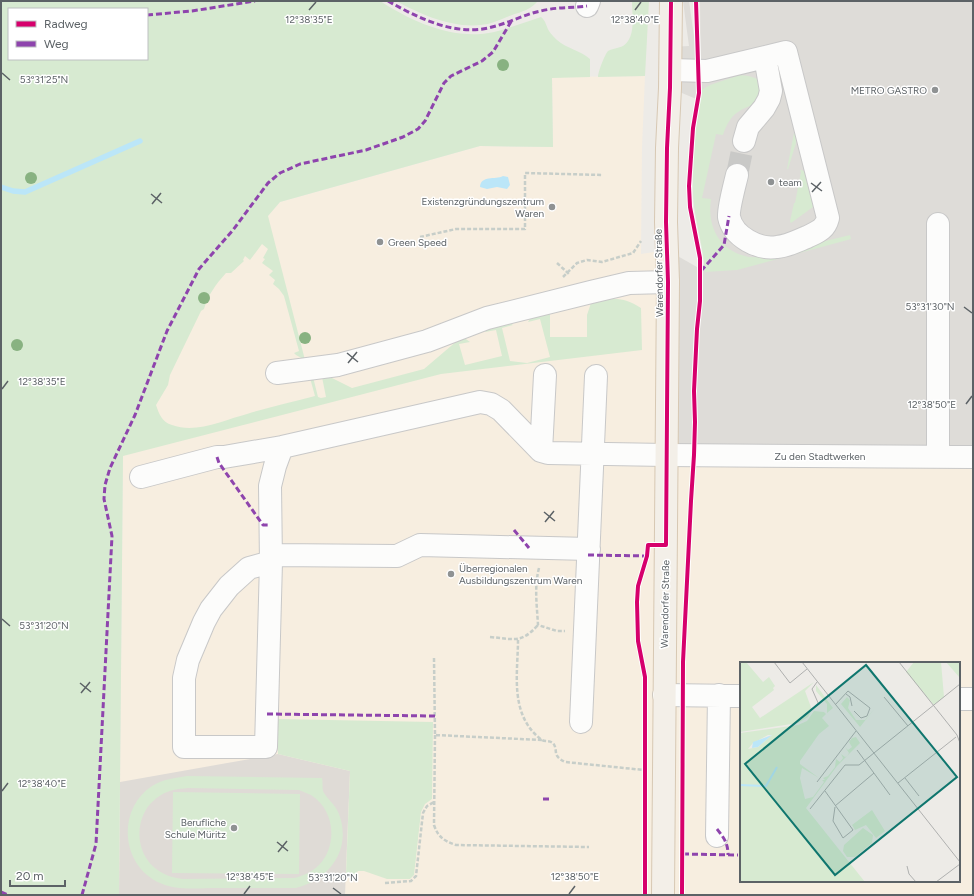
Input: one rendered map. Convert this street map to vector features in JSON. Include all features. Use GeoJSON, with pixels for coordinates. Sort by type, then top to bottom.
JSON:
{"type":"FeatureCollection","features":[{"type":"Feature","properties":{"kind":"main road","name":"Warendorfer Straße"},"geometry":{"type":"LineString","coordinates":[[663,895],[668,282],[666,222],[671,1]]}},
{"type":"Feature","properties":{"kind":"street"},"geometry":{"type":"LineString","coordinates":[[670,70],[707,71],[786,52],[828,218],[826,224],[822,230],[794,243],[778,247],[757,245],[741,236],[732,227],[729,216],[737,175]]}},
{"type":"Feature","properties":{"kind":"street"},"geometry":{"type":"LineString","coordinates":[[744,141],[748,127],[764,108],[771,91],[765,57]]}},
{"type":"Feature","properties":{"kind":"street"},"geometry":{"type":"LineString","coordinates":[[938,224],[938,456]]}},
{"type":"Feature","properties":{"kind":"street"},"geometry":{"type":"LineString","coordinates":[[277,373],[346,363],[427,341],[487,318],[591,292],[629,284],[668,282]]}},
{"type":"Feature","properties":{"kind":"street"},"geometry":{"type":"LineString","coordinates":[[541,451],[544,375]]}},
{"type":"Feature","properties":{"kind":"street"},"geometry":{"type":"LineString","coordinates":[[581,722],[596,376]]}},
{"type":"Feature","properties":{"kind":"street"},"geometry":{"type":"LineString","coordinates":[[141,477],[217,457],[282,447],[480,402],[491,404],[501,410],[541,451]]}},
{"type":"Feature","properties":{"kind":"street"},"geometry":{"type":"LineString","coordinates":[[282,447],[270,486],[271,559],[266,747],[184,747],[184,678],[188,660],[211,609],[229,586],[249,568],[271,559],[397,556],[420,546],[589,549]]}},
{"type":"Feature","properties":{"kind":"street","name":"Zu den Stadtwerken"},"geometry":{"type":"LineString","coordinates":[[541,451],[548,453],[593,454],[973,457]]}},
{"type":"Feature","properties":{"kind":"street"},"geometry":{"type":"LineString","coordinates":[[664,695],[740,696]]}},
{"type":"Feature","properties":{"kind":"street"},"geometry":{"type":"LineString","coordinates":[[717,836],[719,695]]}},
{"type":"Feature","properties":{"kind":"street"},"geometry":{"type":"LineString","coordinates":[[960,698],[973,699]]}},
{"type":"Feature","properties":{"kind":"path"},"geometry":{"type":"LineString","coordinates":[[420,237],[456,229],[525,230],[525,173],[603,174]]}},
{"type":"Feature","properties":{"kind":"path"},"geometry":{"type":"LineString","coordinates":[[562,278],[577,263],[587,260],[602,262],[633,253],[641,241]]}},
{"type":"Feature","properties":{"kind":"path"},"geometry":{"type":"LineString","coordinates":[[538,625],[536,591],[537,576],[542,558],[542,548]]}},
{"type":"Feature","properties":{"kind":"path"},"geometry":{"type":"LineString","coordinates":[[538,625],[556,631],[585,631]]}},
{"type":"Feature","properties":{"kind":"path"},"geometry":{"type":"LineString","coordinates":[[490,637],[518,640],[525,637],[538,625]]}},
{"type":"Feature","properties":{"kind":"path"},"geometry":{"type":"LineString","coordinates":[[518,640],[517,690],[520,708],[526,722],[534,733],[543,740]]}},
{"type":"Feature","properties":{"kind":"path"},"geometry":{"type":"LineString","coordinates":[[434,658],[434,825],[437,834],[444,841],[456,845],[589,847]]}},
{"type":"Feature","properties":{"kind":"path"},"geometry":{"type":"LineString","coordinates":[[435,735],[550,741],[554,744],[555,754],[559,759],[565,762],[646,770]]}},
{"type":"Feature","properties":{"kind":"path"},"geometry":{"type":"LineString","coordinates":[[385,884],[411,882],[416,876],[423,813],[427,806],[434,801]]}},
{"type":"Feature","properties":{"kind":"shaded area"},"geometry":{"type":"Polygon","coordinates":[[[683,1],[689,1],[701,85],[700,1],[973,1],[973,457],[666,455],[667,250],[704,271],[704,255],[694,206],[693,187],[696,129],[701,101],[670,88],[670,47],[689,46],[683,1]]]}},
{"type":"Feature","properties":{"kind":"shaded area"},"geometry":{"type":"Polygon","coordinates":[[[645,76],[642,147],[641,254],[667,250],[973,457],[973,895],[119,895],[123,456],[208,283],[280,202],[480,146],[553,147],[552,77],[645,76]]]}},
{"type":"Feature","properties":{"kind":"shaded area","name":"Berufliche Schule Müritz"},"geometry":{"type":"Polygon","coordinates":[[[278,754],[350,771],[345,895],[119,895],[120,782],[278,754]]]}},
{"type":"Feature","properties":{"kind":"green space"},"geometry":{"type":"Polygon","coordinates":[[[1,1],[380,1],[406,16],[434,28],[464,34],[494,32],[541,17],[549,31],[557,40],[565,46],[590,59],[590,77],[552,78],[553,147],[480,146],[280,202],[268,216],[305,360],[294,353],[299,351],[284,296],[273,284],[275,280],[269,275],[273,271],[262,263],[268,249],[262,244],[250,260],[245,256],[244,261],[231,273],[226,273],[213,290],[204,309],[201,311],[170,375],[168,385],[156,405],[163,420],[169,424],[191,428],[210,425],[315,396],[310,378],[313,377],[318,397],[326,397],[322,377],[324,374],[352,388],[424,369],[463,337],[470,342],[459,344],[465,365],[502,356],[496,330],[485,332],[489,326],[507,321],[513,325],[502,328],[510,361],[527,363],[550,357],[540,319],[528,322],[532,315],[550,311],[550,337],[587,337],[587,315],[591,303],[611,299],[628,301],[641,308],[642,350],[441,374],[123,456],[119,895],[1,895],[1,1]]]}},
{"type":"Feature","properties":{"kind":"green space"},"geometry":{"type":"Polygon","coordinates":[[[396,1],[538,1],[523,11],[488,24],[464,25],[440,20],[418,12],[396,1]]]}},
{"type":"Feature","properties":{"kind":"green space"},"geometry":{"type":"Polygon","coordinates":[[[632,1],[649,1],[645,76],[598,77],[602,63],[608,51],[626,44],[630,37],[633,22],[632,1]]]}},
{"type":"Feature","properties":{"kind":"green space"},"geometry":{"type":"Polygon","coordinates":[[[740,75],[750,76],[761,82],[763,85],[758,103],[745,108],[732,117],[723,135],[716,134],[702,198],[711,199],[711,218],[716,235],[721,242],[736,253],[752,257],[764,256],[850,235],[851,239],[737,270],[705,272],[693,198],[693,165],[701,90],[710,85],[740,75]]]}},
{"type":"Feature","properties":{"kind":"green space"},"geometry":{"type":"Polygon","coordinates":[[[794,133],[796,134],[796,143],[787,169],[794,133]]]}},
{"type":"Feature","properties":{"kind":"green space"},"geometry":{"type":"Polygon","coordinates":[[[800,170],[806,171],[814,205],[791,223],[790,221],[801,172],[800,170]]]}},
{"type":"Feature","properties":{"kind":"green space"},"geometry":{"type":"Polygon","coordinates":[[[277,719],[433,722],[432,799],[425,804],[421,812],[414,875],[410,879],[387,879],[364,871],[358,871],[355,875],[346,874],[350,771],[278,754],[277,719]]]}},
{"type":"Feature","properties":{"kind":"green space"},"geometry":{"type":"Polygon","coordinates":[[[187,776],[322,778],[323,791],[338,811],[342,827],[343,839],[335,861],[319,878],[296,888],[188,888],[167,886],[160,883],[147,875],[137,863],[131,850],[128,836],[129,822],[133,808],[141,796],[152,786],[165,780],[187,776]],[[188,788],[167,792],[152,802],[145,811],[139,833],[140,844],[150,864],[159,871],[177,878],[294,878],[304,875],[319,865],[325,857],[329,848],[331,828],[325,809],[319,801],[311,795],[299,790],[188,788]]]}},
{"type":"Feature","properties":{"kind":"green space"},"geometry":{"type":"Polygon","coordinates":[[[173,792],[300,794],[299,874],[172,873],[173,792]]]}},
{"type":"Feature","properties":{"kind":"water"},"geometry":{"type":"Polygon","coordinates":[[[503,176],[508,177],[510,185],[507,189],[497,187],[487,189],[480,187],[481,183],[486,179],[503,176]]]}},
{"type":"Feature","properties":{"kind":"waterway"},"geometry":{"type":"LineString","coordinates":[[1,187],[13,191],[25,192],[140,141]]}},
{"type":"Feature","properties":{"kind":"tunnel"},"geometry":{"type":"LineString","coordinates":[[737,175],[744,141]]}},
{"type":"Feature","properties":{"kind":"marked path"},"geometry":{"type":"LineString","coordinates":[[148,15],[192,11],[255,1]]}},
{"type":"Feature","properties":{"kind":"marked path"},"geometry":{"type":"LineString","coordinates":[[388,1],[412,14],[438,24],[465,30],[492,27],[529,14],[547,10],[587,6]]}},
{"type":"Feature","properties":{"kind":"marked path"},"geometry":{"type":"LineString","coordinates":[[82,895],[96,844],[112,536],[104,499],[105,485],[110,468],[135,415],[167,331],[199,269],[233,230],[268,183],[280,173],[300,164],[366,150],[403,137],[418,129],[425,121],[444,83],[451,76],[482,61],[493,52],[512,20]]}},
{"type":"Feature","properties":{"kind":"marked path"},"geometry":{"type":"LineString","coordinates":[[701,271],[724,245],[729,216]]}},
{"type":"Feature","properties":{"kind":"marked path"},"geometry":{"type":"LineString","coordinates":[[217,457],[219,463],[263,525],[270,525]]}},
{"type":"Feature","properties":{"kind":"marked path"},"geometry":{"type":"LineString","coordinates":[[514,530],[529,548]]}},
{"type":"Feature","properties":{"kind":"marked path"},"geometry":{"type":"LineString","coordinates":[[588,555],[647,556]]}},
{"type":"Feature","properties":{"kind":"marked path"},"geometry":{"type":"LineString","coordinates":[[267,714],[435,716]]}},
{"type":"Feature","properties":{"kind":"marked path"},"geometry":{"type":"LineString","coordinates":[[543,799],[552,799]]}},
{"type":"Feature","properties":{"kind":"marked path"},"geometry":{"type":"LineString","coordinates":[[717,829],[725,841],[728,855]]}},
{"type":"Feature","properties":{"kind":"marked path"},"geometry":{"type":"LineString","coordinates":[[683,854],[738,855]]}},
{"type":"Feature","properties":{"kind":"marked path"},"geometry":{"type":"LineString","coordinates":[[1,892],[8,895]]}},
{"type":"Feature","properties":{"kind":"cycle path"},"geometry":{"type":"LineString","coordinates":[[645,895],[645,677],[638,641],[637,602],[638,586],[647,556],[648,545],[666,545],[668,282],[666,222],[671,1]]}},
{"type":"Feature","properties":{"kind":"cycle path"},"geometry":{"type":"LineString","coordinates":[[682,895],[683,662],[694,455],[694,391],[700,301],[700,258],[690,207],[689,186],[693,128],[699,93],[696,1]]}},
{"type":"Feature","properties":{"kind":"place","name":"METRO GASTRO"},"geometry":{"type":"Point","coordinates":[935,90]}},
{"type":"Feature","properties":{"kind":"place","name":"team"},"geometry":{"type":"Point","coordinates":[771,182]}},
{"type":"Feature","properties":{"kind":"place","name":"Existenzgründungszentrum Waren"},"geometry":{"type":"Point","coordinates":[552,207]}},
{"type":"Feature","properties":{"kind":"place","name":"Green Speed"},"geometry":{"type":"Point","coordinates":[380,242]}},
{"type":"Feature","properties":{"kind":"place","name":"Überregionalen Ausbildungszentrum Waren"},"geometry":{"type":"Point","coordinates":[451,574]}},
{"type":"Feature","properties":{"kind":"place","name":"Berufliche Schule Müritz"},"geometry":{"type":"Point","coordinates":[234,828]}}]}
